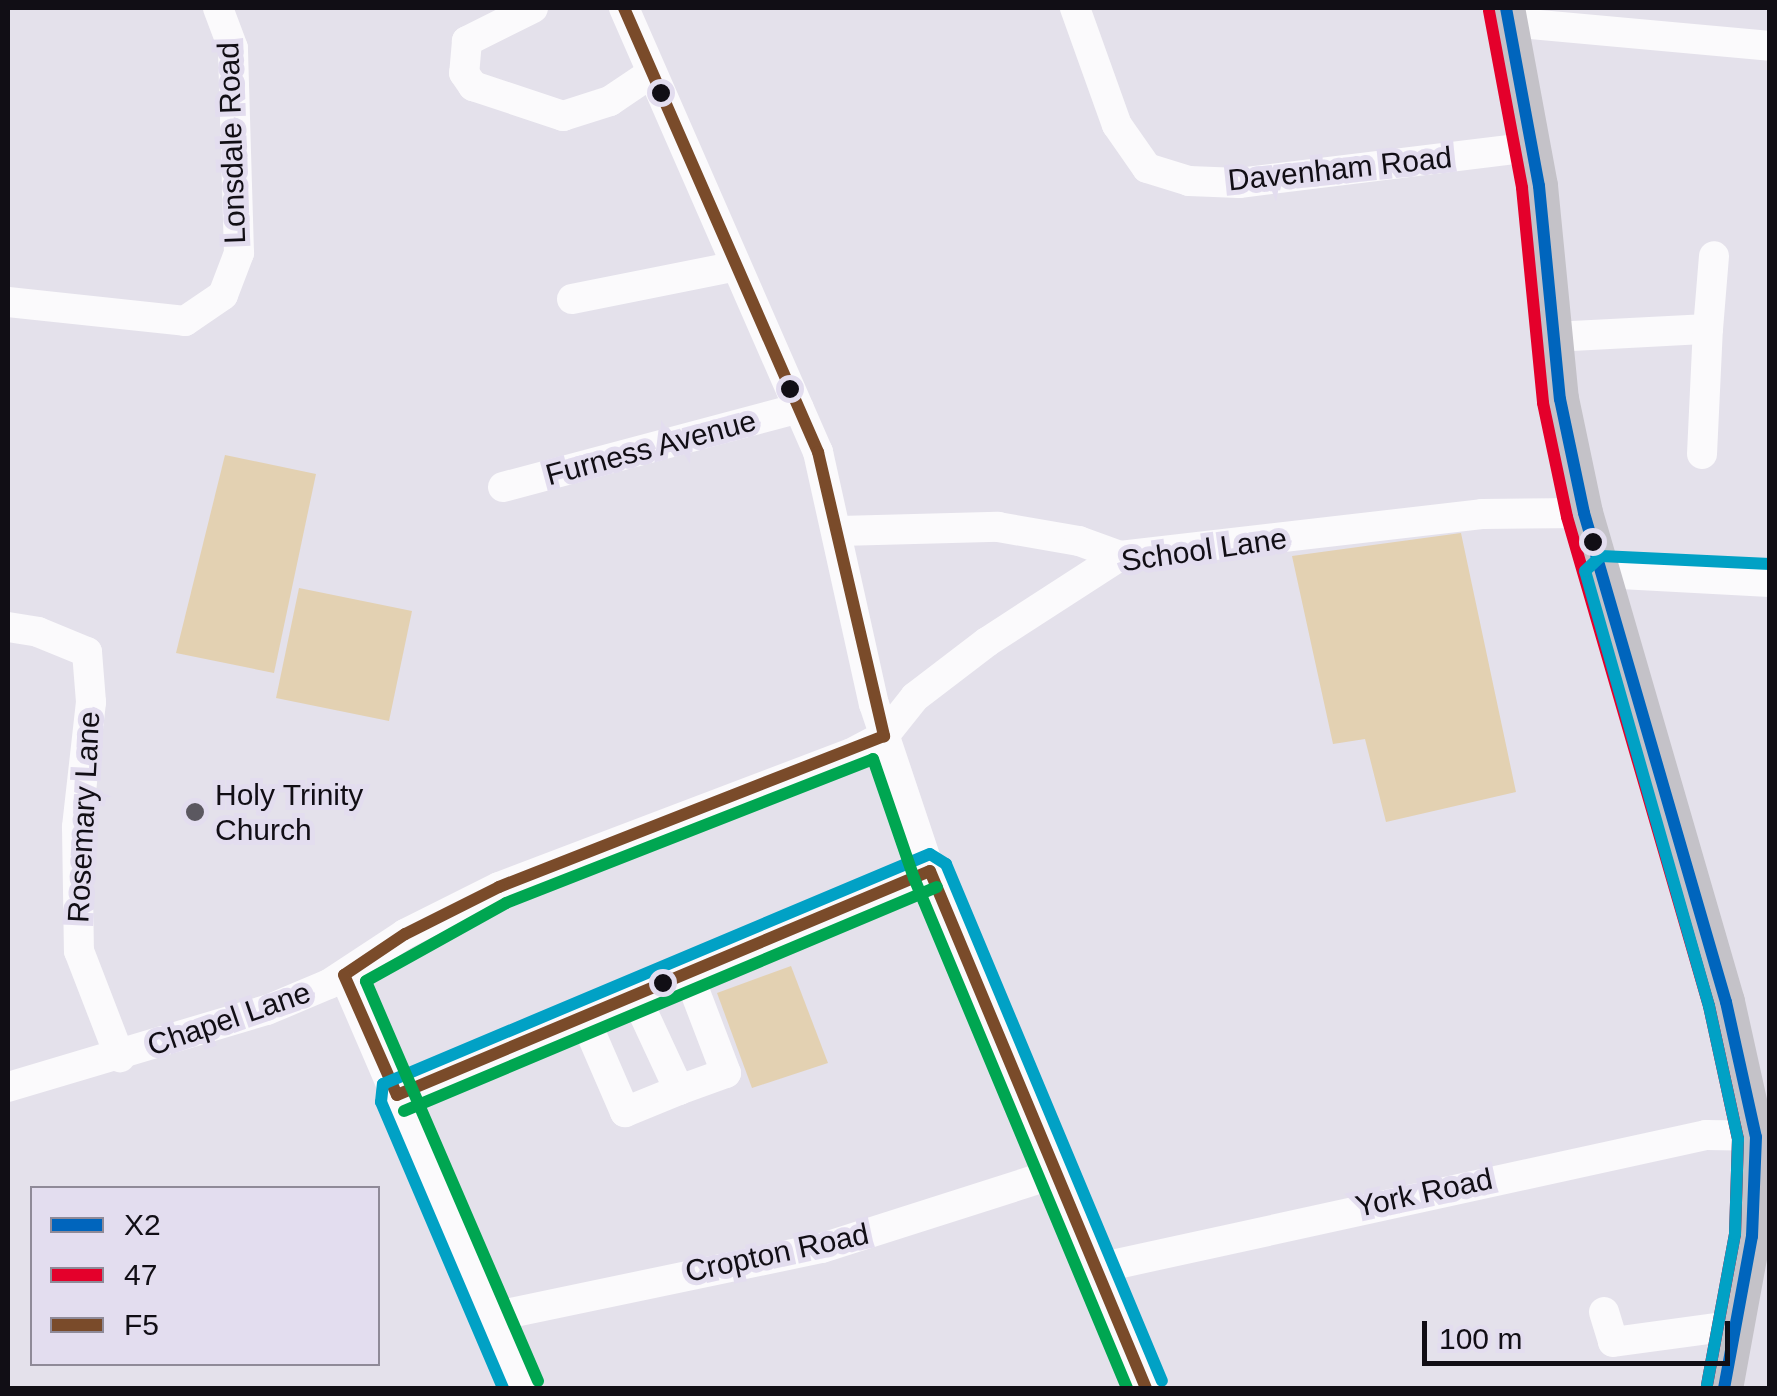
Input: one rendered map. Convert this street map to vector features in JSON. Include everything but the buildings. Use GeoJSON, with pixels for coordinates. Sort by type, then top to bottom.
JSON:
{"type":"FeatureCollection","features":[{"type":"Feature","properties":{"kind":"main road"},"geometry":{"type":"LineString","coordinates":[[1507,15],[1532,147],[1552,337],[1584,513],[1763,1137],[1739,1324],[1724,1388]]}},
{"type":"Feature","properties":{"kind":"street","name":"Lonsdale Road"},"geometry":{"type":"LineString","coordinates":[[8,302],[185,321],[223,295],[239,252],[233,48],[218,8]]}},
{"type":"Feature","properties":{"kind":"street"},"geometry":{"type":"LineString","coordinates":[[532,8],[467,42],[464,73],[473,86],[563,116],[610,101],[650,74]]}},
{"type":"Feature","properties":{"kind":"street"},"geometry":{"type":"LineString","coordinates":[[624,8],[732,267],[799,408],[840,531],[874,704],[930,872],[1146,1388]]}},
{"type":"Feature","properties":{"kind":"street","name":"Davenham Road"},"geometry":{"type":"LineString","coordinates":[[1075,8],[1117,126],[1148,168],[1161,172],[1189,180],[1255,182],[1532,147]]}},
{"type":"Feature","properties":{"kind":"street"},"geometry":{"type":"LineString","coordinates":[[1507,15],[1770,46]]}},
{"type":"Feature","properties":{"kind":"street"},"geometry":{"type":"LineString","coordinates":[[1702,454],[1714,256]]}},
{"type":"Feature","properties":{"kind":"street"},"geometry":{"type":"LineString","coordinates":[[572,299],[732,267]]}},
{"type":"Feature","properties":{"kind":"street"},"geometry":{"type":"LineString","coordinates":[[1552,337],[1708,330]]}},
{"type":"Feature","properties":{"kind":"street","name":"Furness Avenue"},"geometry":{"type":"LineString","coordinates":[[503,487],[799,408]]}},
{"type":"Feature","properties":{"kind":"street","name":"School Lane"},"geometry":{"type":"LineString","coordinates":[[884,736],[915,696],[1120,556],[1482,514],[1584,513]]}},
{"type":"Feature","properties":{"kind":"street"},"geometry":{"type":"LineString","coordinates":[[840,531],[998,527],[1080,541],[1120,556]]}},
{"type":"Feature","properties":{"kind":"street"},"geometry":{"type":"LineString","coordinates":[[1602,574],[1770,582]]}},
{"type":"Feature","properties":{"kind":"street","name":"Rosemary Lane"},"geometry":{"type":"LineString","coordinates":[[8,627],[38,632],[87,652],[91,702],[77,827],[79,952],[120,1057]]}},
{"type":"Feature","properties":{"kind":"street","name":"Chapel Lane"},"geometry":{"type":"LineString","coordinates":[[8,1087],[120,1057],[267,1010],[344,975],[405,934],[499,886],[884,736]]}},
{"type":"Feature","properties":{"kind":"street"},"geometry":{"type":"LineString","coordinates":[[397,1095],[930,872]]}},
{"type":"Feature","properties":{"kind":"street"},"geometry":{"type":"LineString","coordinates":[[583,1015],[625,1112],[726,1073],[688,971]]}},
{"type":"Feature","properties":{"kind":"street"},"geometry":{"type":"LineString","coordinates":[[344,975],[496,1316],[522,1388]]}},
{"type":"Feature","properties":{"kind":"street"},"geometry":{"type":"LineString","coordinates":[[634,993],[679,1090]]}},
{"type":"Feature","properties":{"kind":"street","name":"York Road"},"geometry":{"type":"LineString","coordinates":[[1094,1269],[1706,1134],[1763,1137]]}},
{"type":"Feature","properties":{"kind":"street","name":"Cropton Road"},"geometry":{"type":"LineString","coordinates":[[496,1316],[822,1248],[1054,1174]]}},
{"type":"Feature","properties":{"kind":"street"},"geometry":{"type":"LineString","coordinates":[[1604,1312],[1613,1342],[1739,1324]]}},
{"type":"Feature","properties":{"kind":"shaded area"},"geometry":{"type":"Polygon","coordinates":[[[225,455],[316,474],[274,673],[176,653],[225,455]]]}},
{"type":"Feature","properties":{"kind":"shaded area"},"geometry":{"type":"Polygon","coordinates":[[[1461,533],[1516,792],[1386,822],[1365,739],[1333,744],[1292,556],[1461,533]]]}},
{"type":"Feature","properties":{"kind":"shaded area"},"geometry":{"type":"Polygon","coordinates":[[[299,588],[412,611],[389,721],[276,698],[299,588]]]}},
{"type":"Feature","properties":{"kind":"shaded area"},"geometry":{"type":"Polygon","coordinates":[[[791,966],[828,1063],[752,1088],[717,993],[791,966]]]}},
{"type":"Feature","properties":{"kind":"transit line","name":"F5"},"geometry":{"type":"LineString","coordinates":[[624,8],[818,452],[884,736],[499,887],[405,934],[344,975],[397,1095],[930,871],[1146,1388]]}},
{"type":"Feature","properties":{"kind":"transit line","name":"X2"},"geometry":{"type":"LineString","coordinates":[[1506,8],[1539,186],[1560,399],[1584,513],[1726,1002],[1756,1137],[1752,1236],[1724,1388]]}},
{"type":"Feature","properties":{"kind":"transit line","name":"47"},"geometry":{"type":"LineString","coordinates":[[1489,11],[1522,188],[1543,403],[1567,517],[1709,1006],[1738,1139],[1735,1234],[1707,1385]]}},
{"type":"Feature","properties":{"kind":"transit line"},"geometry":{"type":"LineString","coordinates":[[1707,1385],[1735,1234],[1738,1139],[1709,1006],[1585,571],[1601,556],[1770,564]]}},
{"type":"Feature","properties":{"kind":"transit line"},"geometry":{"type":"LineString","coordinates":[[538,1381],[366,981],[506,903],[873,759],[914,878],[1127,1388]]}},
{"type":"Feature","properties":{"kind":"transit line"},"geometry":{"type":"LineString","coordinates":[[503,1388],[381,1102],[383,1084],[930,854],[946,864],[1162,1381]]}},
{"type":"Feature","properties":{"kind":"transit line"},"geometry":{"type":"LineString","coordinates":[[404,1111],[937,887]]}},
{"type":"Feature","properties":{"kind":"place","name":"Holy Trinity Church"},"geometry":{"type":"Point","coordinates":[195,812]}}]}
